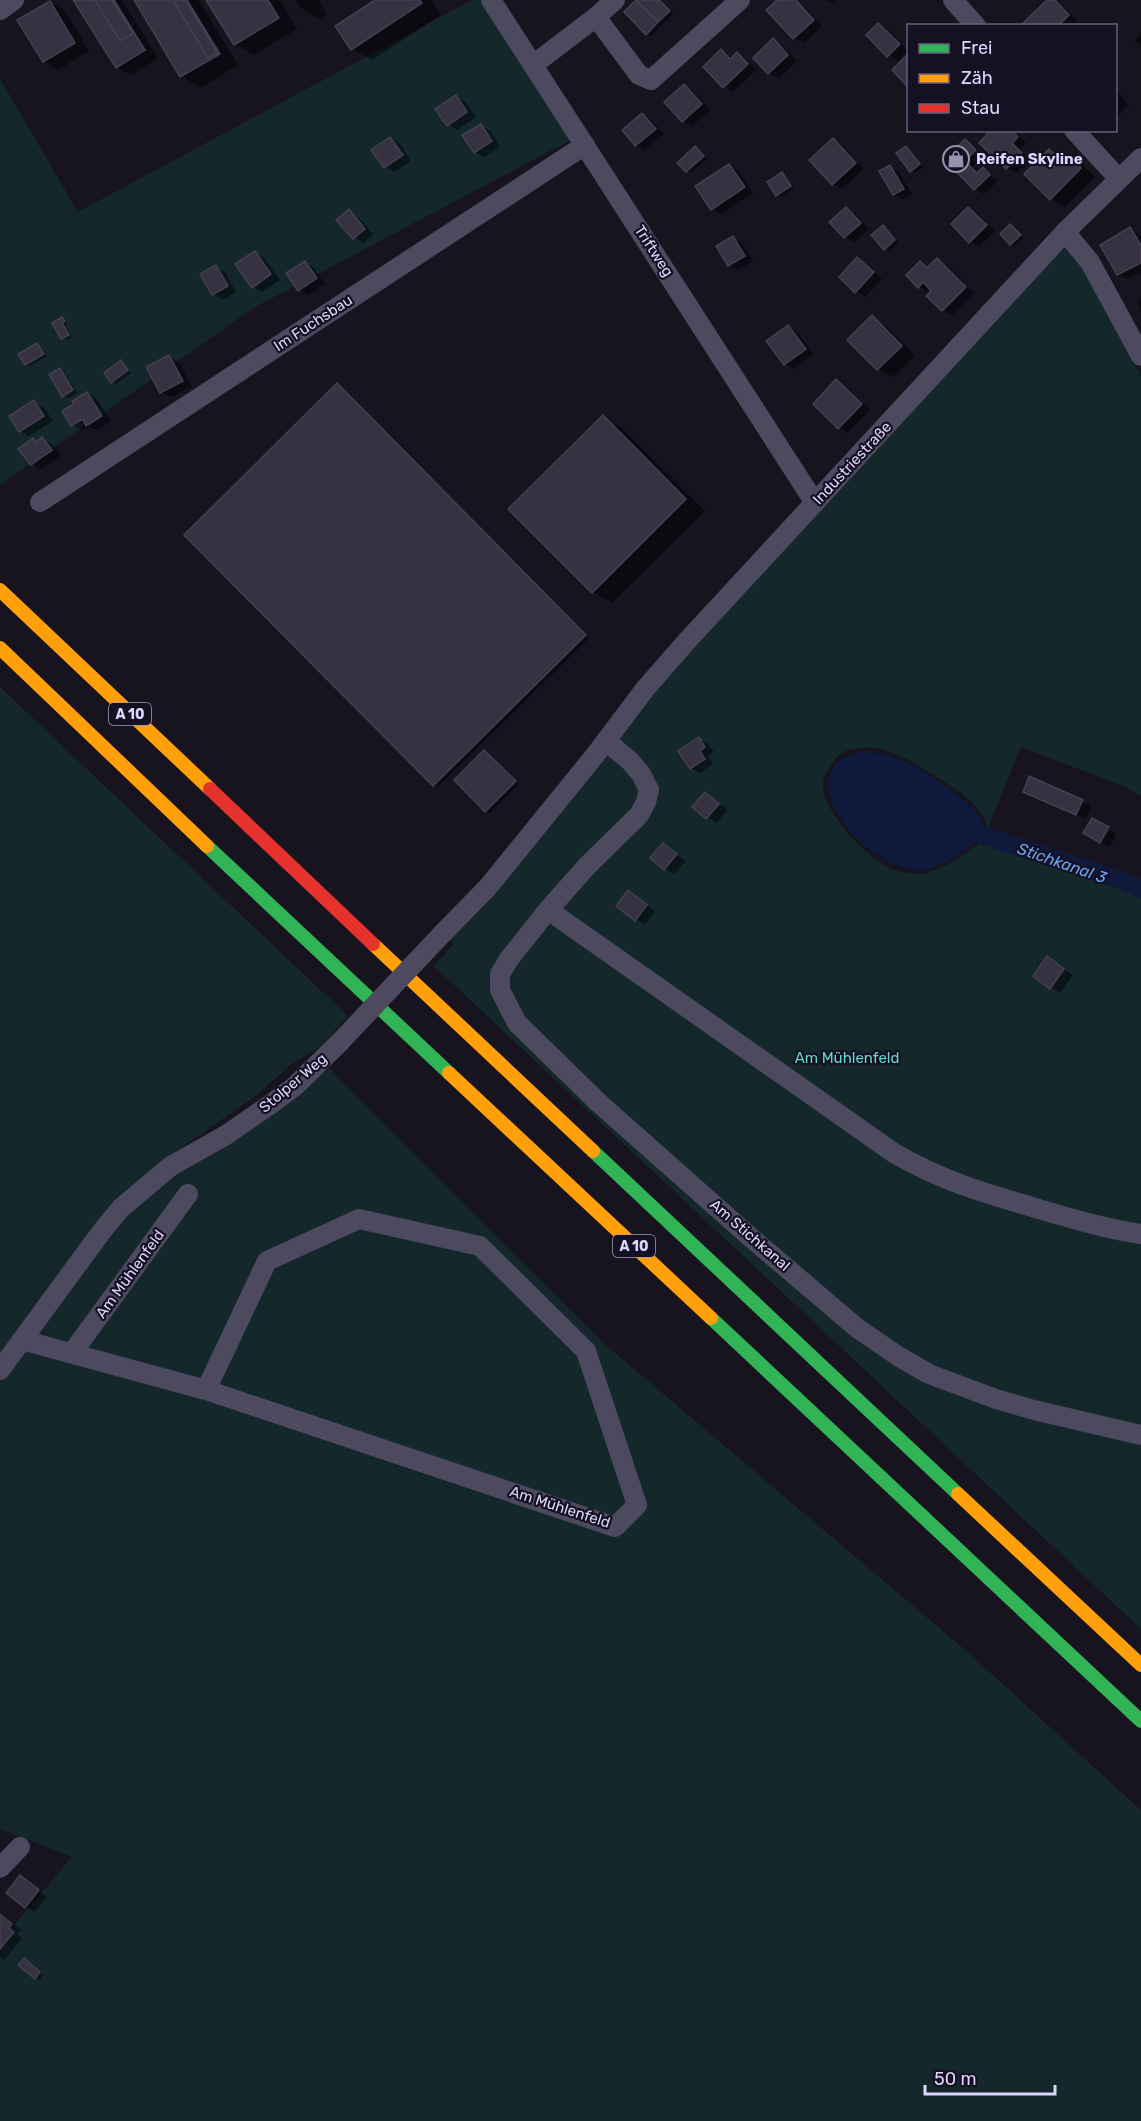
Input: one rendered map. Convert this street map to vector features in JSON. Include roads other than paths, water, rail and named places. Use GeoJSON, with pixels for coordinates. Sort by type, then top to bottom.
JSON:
{"type":"FeatureCollection","features":[{"type":"Feature","properties":{"kind":"highway","name":"A 10"},"geometry":{"type":"LineString","coordinates":[[0,590],[484,1050],[1141,1665]]}},
{"type":"Feature","properties":{"kind":"highway","name":"A 10"},"geometry":{"type":"LineString","coordinates":[[0,648],[136,779],[1141,1721]]}},
{"type":"Feature","properties":{"kind":"street"},"geometry":{"type":"LineString","coordinates":[[0,10],[14,0]]}},
{"type":"Feature","properties":{"kind":"street","name":"Triftweg"},"geometry":{"type":"LineString","coordinates":[[491,0],[815,503]]}},
{"type":"Feature","properties":{"kind":"street"},"geometry":{"type":"LineString","coordinates":[[533,65],[615,0]]}},
{"type":"Feature","properties":{"kind":"street"},"geometry":{"type":"LineString","coordinates":[[596,17],[639,75],[651,80],[740,0]]}},
{"type":"Feature","properties":{"kind":"street"},"geometry":{"type":"LineString","coordinates":[[953,0],[974,24]]}},
{"type":"Feature","properties":{"kind":"street"},"geometry":{"type":"LineString","coordinates":[[1076,132],[1119,178]]}},
{"type":"Feature","properties":{"kind":"street","name":"Im Fuchsbau"},"geometry":{"type":"LineString","coordinates":[[40,502],[585,145]]}},
{"type":"Feature","properties":{"kind":"street","name":"Industriestraße"},"geometry":{"type":"LineString","coordinates":[[576,778],[645,689],[679,650],[1065,232],[1141,158]]}},
{"type":"Feature","properties":{"kind":"street"},"geometry":{"type":"LineString","coordinates":[[1065,232],[1090,262],[1141,356]]}},
{"type":"Feature","properties":{"kind":"street","name":"Am Stichkanal"},"geometry":{"type":"LineString","coordinates":[[606,741],[630,761],[641,774],[649,790],[646,802],[639,814],[520,942],[500,974],[500,990],[517,1023],[599,1102],[857,1328],[929,1374],[1024,1407],[1141,1435]]}},
{"type":"Feature","properties":{"kind":"street","name":"Stolper Weg"},"geometry":{"type":"LineString","coordinates":[[0,1370],[102,1231],[136,1193],[171,1166],[226,1135],[295,1086],[488,887],[576,778]]}},
{"type":"Feature","properties":{"kind":"street"},"geometry":{"type":"LineString","coordinates":[[548,910],[894,1153],[923,1170],[965,1187],[1078,1221],[1141,1234]]}},
{"type":"Feature","properties":{"kind":"street","name":"Am Mühlenfeld"},"geometry":{"type":"LineString","coordinates":[[72,1353],[188,1194]]}},
{"type":"Feature","properties":{"kind":"street","name":"Am Mühlenfeld"},"geometry":{"type":"LineString","coordinates":[[22,1340],[206,1390],[615,1527],[637,1504],[586,1351],[480,1246],[358,1219],[267,1260],[206,1390]]}},
{"type":"Feature","properties":{"kind":"street"},"geometry":{"type":"LineString","coordinates":[[0,1868],[20,1847]]}},
{"type":"Feature","properties":{"kind":"water"},"geometry":{"type":"Polygon","coordinates":[[[862,752],[899,759],[934,778],[974,811],[981,820],[984,836],[953,858],[926,869],[918,870],[898,866],[876,854],[856,837],[840,817],[830,796],[829,777],[839,761],[862,752]]]}},
{"type":"Feature","properties":{"kind":"waterway","name":"Stichkanal 3"},"geometry":{"type":"LineString","coordinates":[[984,836],[1124,881],[1141,889]]}},
{"type":"Feature","properties":{"kind":"place","name":"Reifen Skyline"},"geometry":{"type":"Point","coordinates":[956,159]}}]}
